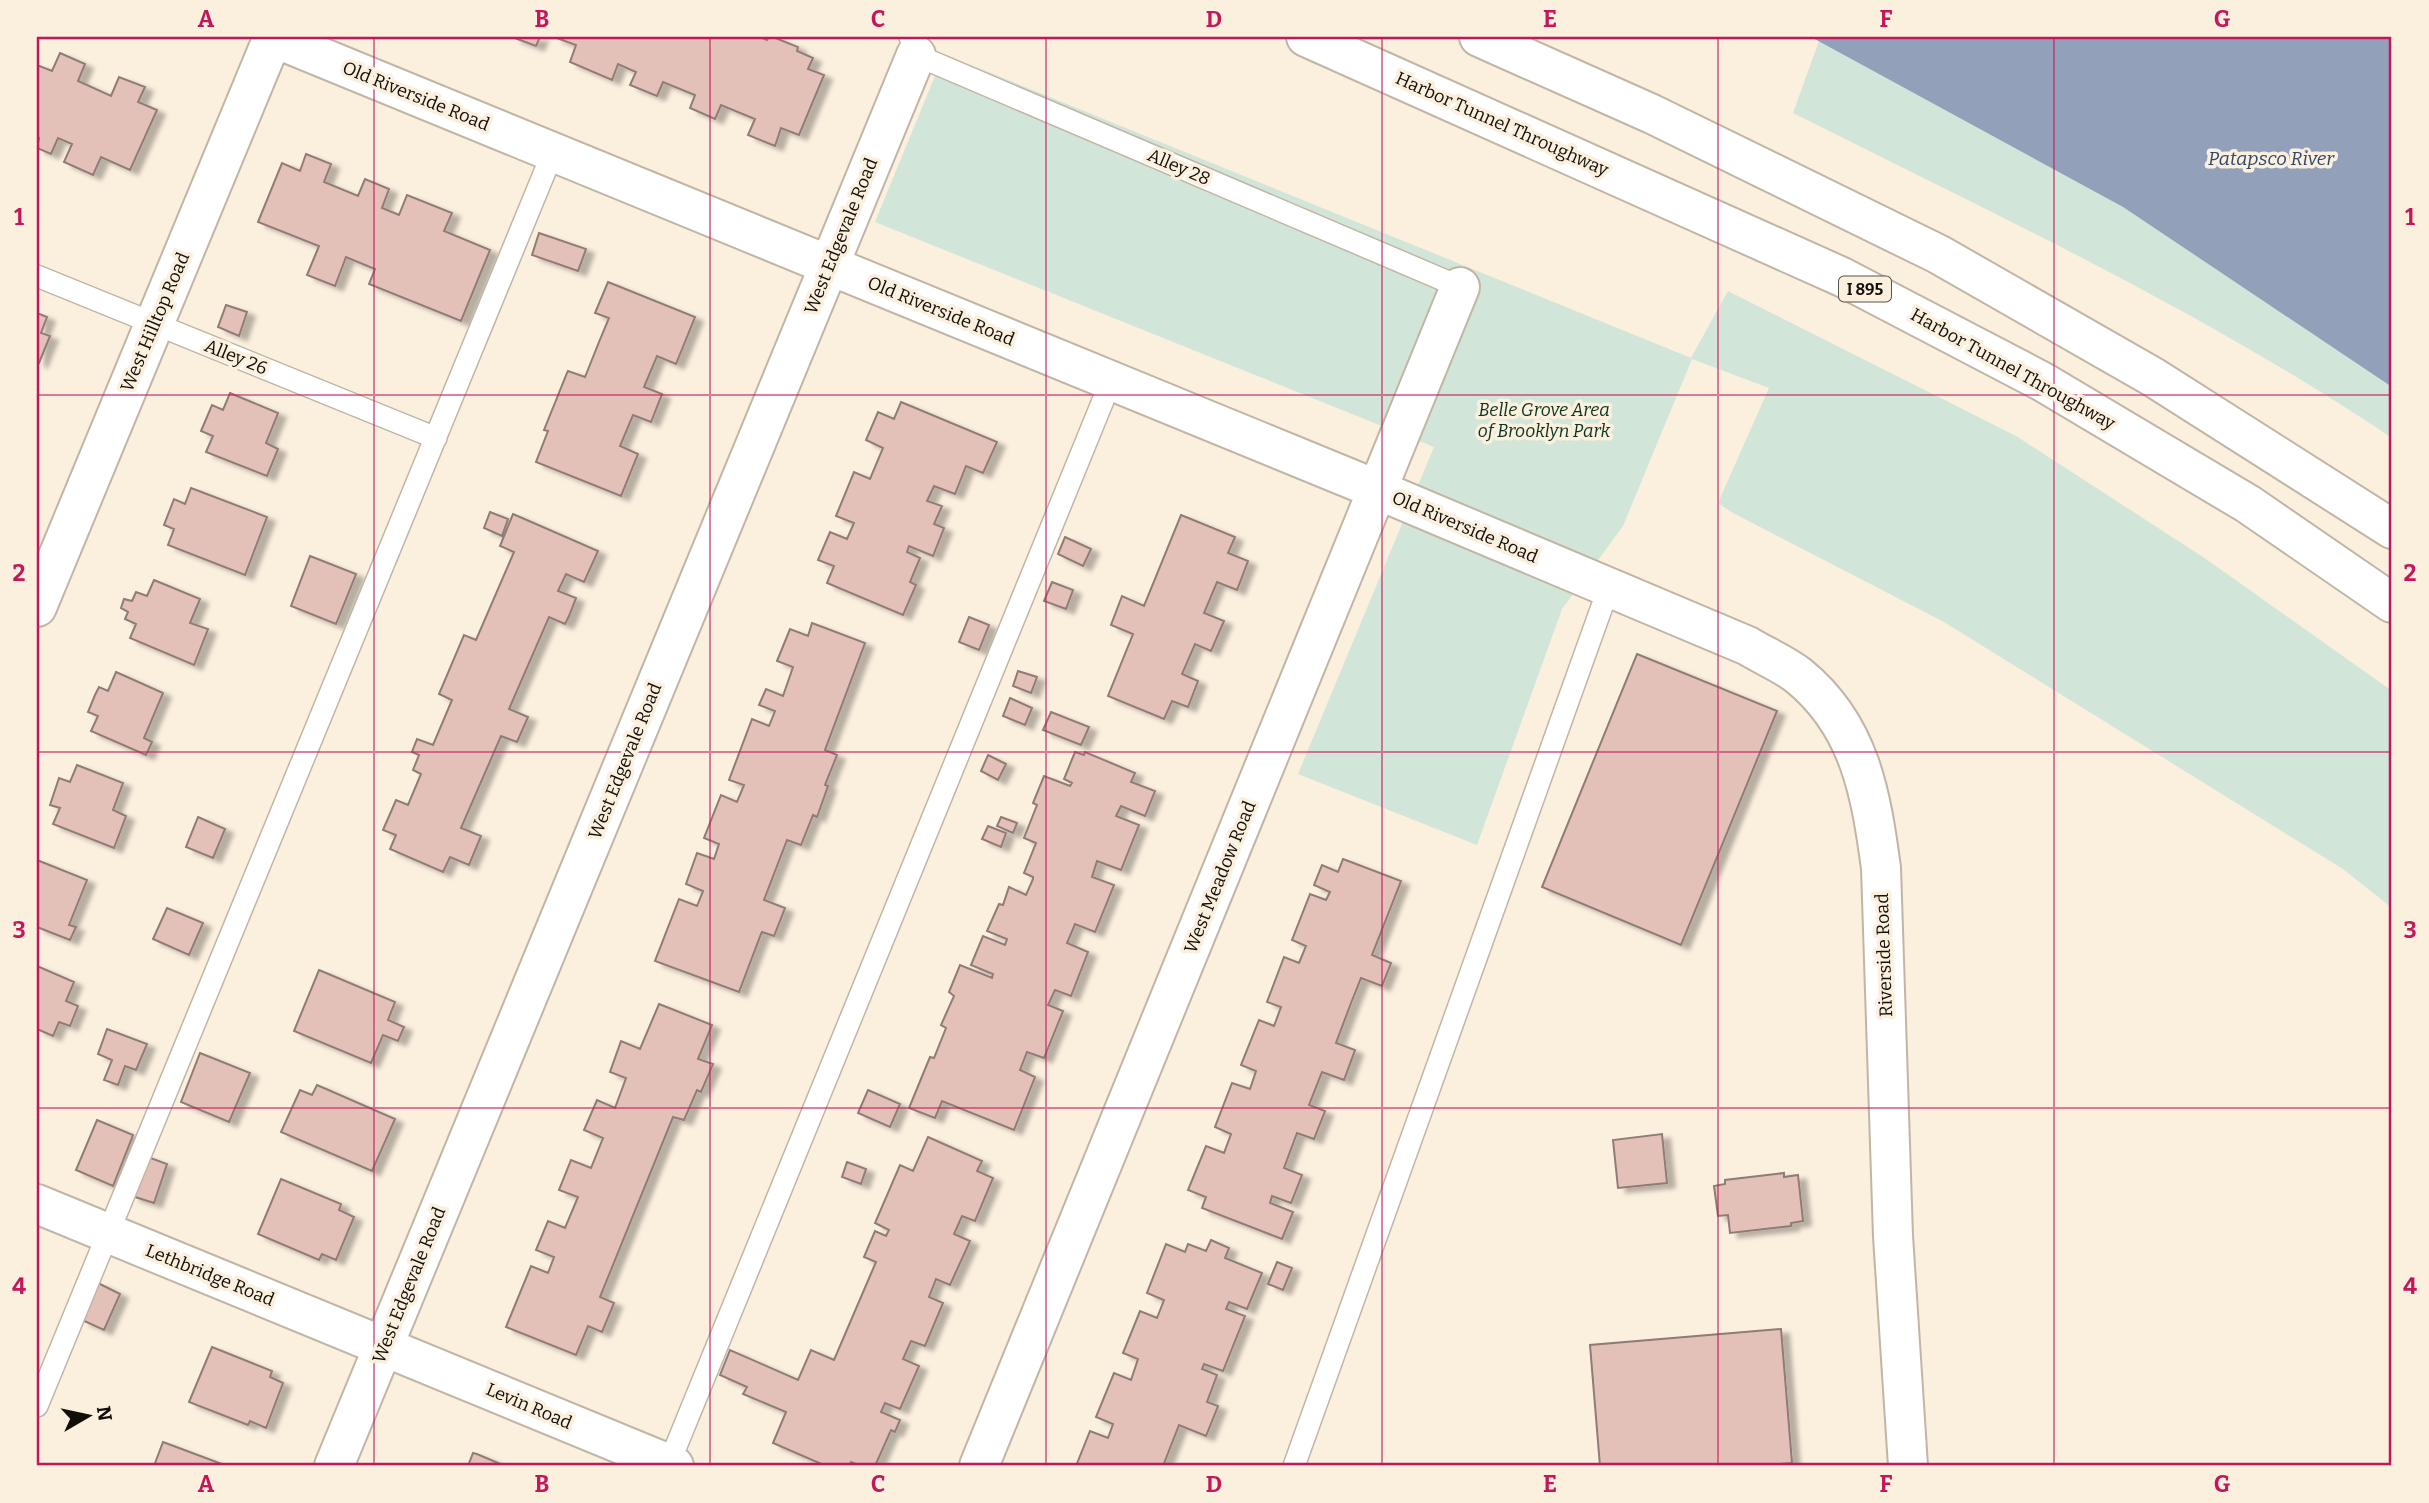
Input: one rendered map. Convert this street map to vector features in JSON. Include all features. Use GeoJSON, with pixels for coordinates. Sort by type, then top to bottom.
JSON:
{"type":"FeatureCollection","features":[{"type":"Feature","properties":{"kind":"main road","name":"Old Riverside Road"},"geometry":{"type":"LineString","coordinates":[[272,37],[1609,587]]}},
{"type":"Feature","properties":{"kind":"main road","name":"West Hilltop Road"},"geometry":{"type":"LineString","coordinates":[[37,607],[272,37]]}},
{"type":"Feature","properties":{"kind":"main road","name":"Harbor Tunnel Throughway"},"geometry":{"type":"LineString","coordinates":[[1306,37],[1842,276],[2077,402],[2248,504],[2392,603]]}},
{"type":"Feature","properties":{"kind":"main road"},"geometry":{"type":"LineString","coordinates":[[1479,37],[1652,114],[1938,254],[2153,377],[2392,529]]}},
{"type":"Feature","properties":{"kind":"main road","name":"West Edgevale Road"},"geometry":{"type":"LineString","coordinates":[[334,1466],[828,265],[913,46]]}},
{"type":"Feature","properties":{"kind":"main road","name":"West Meadow Road"},"geometry":{"type":"LineString","coordinates":[[979,1466],[1460,287]]}},
{"type":"Feature","properties":{"kind":"main road","name":"Riverside Road"},"geometry":{"type":"LineString","coordinates":[[1609,587],[1748,646],[1798,675],[1828,704],[1854,746],[1873,810],[1881,869],[1893,1236],[1908,1466]]}},
{"type":"Feature","properties":{"kind":"main road","name":"Lethbridge Road"},"geometry":{"type":"LineString","coordinates":[[37,1204],[384,1346]]}},
{"type":"Feature","properties":{"kind":"main road","name":"Levin Road"},"geometry":{"type":"LineString","coordinates":[[384,1346],[670,1466]]}},
{"type":"Feature","properties":{"kind":"lane","name":"Alley 28"},"geometry":{"type":"LineString","coordinates":[[913,46],[1460,287]]}},
{"type":"Feature","properties":{"kind":"lane"},"geometry":{"type":"LineString","coordinates":[[37,1406],[553,152]]}},
{"type":"Feature","properties":{"kind":"lane","name":"Alley 26"},"geometry":{"type":"LineString","coordinates":[[37,276],[436,438]]}},
{"type":"Feature","properties":{"kind":"lane"},"geometry":{"type":"LineString","coordinates":[[670,1466],[1111,381]]}},
{"type":"Feature","properties":{"kind":"lane"},"geometry":{"type":"LineString","coordinates":[[1294,1466],[1609,587]]}},
{"type":"Feature","properties":{"kind":"green space"},"geometry":{"type":"Polygon","coordinates":[[[1819,41],[2123,207],[2392,387],[2392,438],[2247,348],[2173,306],[1793,113],[1819,41]]]}},
{"type":"Feature","properties":{"kind":"green space","name":"Belle Grove Area of Brooklyn Park"},"geometry":{"type":"Polygon","coordinates":[[[944,54],[1691,358],[1728,291],[2016,436],[2206,559],[2392,691],[2392,908],[2343,869],[1944,622],[1718,503],[1769,388],[1692,359],[1623,526],[1562,609],[1477,845],[1298,774],[1434,447],[875,222],[944,54]]]}},
{"type":"Feature","properties":{"kind":"water","name":"Patapsco River"},"geometry":{"type":"Polygon","coordinates":[[[1811,37],[2392,37],[2392,387],[2123,207],[1811,37]]]}},
{"type":"Feature","properties":{"kind":"building"},"geometry":{"type":"Polygon","coordinates":[[[512,37],[540,37],[536,46],[512,37]]]}},
{"type":"Feature","properties":{"kind":"building"},"geometry":{"type":"Polygon","coordinates":[[[554,37],[760,37],[767,40],[773,37],[798,47],[797,51],[813,58],[808,69],[824,75],[799,135],[781,128],[775,146],[748,135],[755,119],[721,105],[715,119],[690,108],[695,95],[663,82],[657,96],[630,85],[636,72],[618,64],[612,80],[570,62],[576,45],[554,37]]]}},
{"type":"Feature","properties":{"kind":"building"},"geometry":{"type":"Polygon","coordinates":[[[60,53],[85,64],[78,81],[111,96],[119,77],[145,87],[138,102],[157,110],[130,170],[101,157],[93,175],[64,162],[72,144],[58,138],[51,154],[37,148],[37,65],[52,71],[60,53]]]}},
{"type":"Feature","properties":{"kind":"building"},"geometry":{"type":"Polygon","coordinates":[[[306,154],[331,164],[324,182],[358,196],[365,179],[389,189],[382,208],[399,215],[407,195],[452,213],[444,231],[490,250],[461,321],[369,284],[375,269],[346,257],[335,286],[307,275],[319,246],[258,222],[282,163],[300,171],[306,154]]]}},
{"type":"Feature","properties":{"kind":"building"},"geometry":{"type":"Polygon","coordinates":[[[539,233],[586,249],[578,271],[532,255],[539,233]]]}},
{"type":"Feature","properties":{"kind":"building"},"geometry":{"type":"Polygon","coordinates":[[[608,282],[695,317],[676,364],[657,356],[644,387],[662,394],[651,422],[633,415],[620,446],[638,454],[621,496],[536,462],[548,431],[544,430],[568,371],[585,377],[609,318],[595,313],[608,282]]]}},
{"type":"Feature","properties":{"kind":"building"},"geometry":{"type":"Polygon","coordinates":[[[226,305],[247,312],[239,336],[218,327],[226,305]]]}},
{"type":"Feature","properties":{"kind":"building"},"geometry":{"type":"Polygon","coordinates":[[[37,313],[47,317],[41,333],[50,336],[39,363],[37,362],[37,313]]]}},
{"type":"Feature","properties":{"kind":"building"},"geometry":{"type":"Polygon","coordinates":[[[230,393],[278,413],[266,443],[278,449],[267,476],[206,452],[213,436],[201,431],[212,405],[223,410],[230,393]]]}},
{"type":"Feature","properties":{"kind":"building"},"geometry":{"type":"Polygon","coordinates":[[[901,402],[997,442],[983,473],[966,466],[955,494],[934,486],[927,501],[942,506],[934,524],[944,528],[933,556],[909,546],[907,552],[920,558],[910,582],[916,585],[903,615],[827,583],[834,566],[818,560],[830,532],[847,539],[854,523],[836,516],[854,472],[870,479],[883,448],[866,440],[878,412],[894,419],[901,402]]]}},
{"type":"Feature","properties":{"kind":"building"},"geometry":{"type":"Polygon","coordinates":[[[191,488],[267,517],[245,575],[168,545],[174,529],[164,525],[174,499],[185,504],[191,488]]]}},
{"type":"Feature","properties":{"kind":"building"},"geometry":{"type":"Polygon","coordinates":[[[490,512],[508,519],[502,536],[484,528],[490,512]]]}},
{"type":"Feature","properties":{"kind":"building"},"geometry":{"type":"Polygon","coordinates":[[[513,514],[598,551],[584,582],[566,574],[558,591],[576,598],[569,616],[565,624],[549,617],[509,709],[528,717],[517,742],[501,736],[461,828],[481,836],[469,865],[450,857],[443,872],[390,849],[396,835],[383,830],[396,800],[408,805],[421,774],[413,770],[419,755],[412,752],[417,739],[433,745],[452,700],[439,694],[464,635],[476,640],[514,552],[500,546],[513,514]]]}},
{"type":"Feature","properties":{"kind":"building"},"geometry":{"type":"Polygon","coordinates":[[[1181,515],[1235,537],[1228,553],[1248,561],[1237,590],[1217,582],[1204,613],[1224,621],[1211,651],[1195,644],[1182,674],[1198,681],[1188,707],[1172,701],[1164,719],[1108,696],[1133,634],[1111,625],[1122,596],[1144,606],[1181,515]]]}},
{"type":"Feature","properties":{"kind":"building"},"geometry":{"type":"Polygon","coordinates":[[[1065,537],[1091,549],[1083,566],[1058,554],[1065,537]]]}},
{"type":"Feature","properties":{"kind":"building"},"geometry":{"type":"Polygon","coordinates":[[[310,556],[356,574],[336,624],[291,606],[310,556]]]}},
{"type":"Feature","properties":{"kind":"building"},"geometry":{"type":"Polygon","coordinates":[[[154,580],[200,599],[190,623],[208,629],[194,665],[130,638],[136,624],[125,619],[128,612],[121,608],[124,599],[132,601],[136,592],[147,596],[154,580]]]}},
{"type":"Feature","properties":{"kind":"building"},"geometry":{"type":"Polygon","coordinates":[[[1052,582],[1073,590],[1066,609],[1044,601],[1052,582]]]}},
{"type":"Feature","properties":{"kind":"building"},"geometry":{"type":"Polygon","coordinates":[[[969,617],[989,625],[979,650],[959,642],[969,617]]]}},
{"type":"Feature","properties":{"kind":"building"},"geometry":{"type":"Polygon","coordinates":[[[812,623],[865,643],[825,750],[837,755],[825,785],[828,786],[817,817],[813,815],[801,845],[787,840],[764,900],[785,908],[774,936],[762,932],[739,992],[655,961],[679,899],[697,906],[703,891],[686,884],[697,853],[714,859],[719,844],[704,838],[721,795],[737,802],[744,785],[729,780],[752,719],[769,726],[775,711],[759,705],[766,689],[783,696],[793,667],[777,661],[790,629],[808,636],[812,623]]]}},
{"type":"Feature","properties":{"kind":"building"},"geometry":{"type":"Polygon","coordinates":[[[1637,654],[1777,711],[1681,945],[1542,887],[1637,654]]]}},
{"type":"Feature","properties":{"kind":"building"},"geometry":{"type":"Polygon","coordinates":[[[1018,671],[1037,677],[1031,693],[1013,686],[1018,671]]]}},
{"type":"Feature","properties":{"kind":"building"},"geometry":{"type":"Polygon","coordinates":[[[116,672],[163,693],[144,738],[152,742],[146,755],[91,731],[98,716],[88,712],[95,695],[99,687],[108,691],[116,672]]]}},
{"type":"Feature","properties":{"kind":"building"},"geometry":{"type":"Polygon","coordinates":[[[1010,698],[1032,708],[1025,725],[1003,716],[1010,698]]]}},
{"type":"Feature","properties":{"kind":"building"},"geometry":{"type":"Polygon","coordinates":[[[1051,712],[1089,727],[1081,745],[1043,730],[1051,712]]]}},
{"type":"Feature","properties":{"kind":"building"},"geometry":{"type":"Polygon","coordinates":[[[1075,752],[1084,755],[1085,752],[1135,773],[1131,782],[1155,791],[1145,816],[1121,806],[1116,816],[1139,825],[1121,870],[1097,861],[1092,877],[1114,885],[1095,932],[1075,924],[1067,943],[1088,952],[1071,996],[1055,990],[1048,1005],[1063,1011],[1044,1058],[1027,1052],[1020,1070],[1035,1077],[1014,1130],[942,1101],[935,1118],[909,1108],[930,1057],[934,1058],[946,1028],[941,1025],[954,996],[949,992],[960,965],[992,978],[993,974],[971,965],[983,936],[1005,945],[1007,939],[987,931],[999,904],[1003,905],[1009,887],[1026,895],[1033,879],[1024,873],[1036,843],[1024,838],[1037,805],[1033,803],[1044,776],[1070,786],[1072,783],[1064,779],[1075,752]]]}},
{"type":"Feature","properties":{"kind":"building"},"geometry":{"type":"Polygon","coordinates":[[[988,755],[1006,764],[998,780],[981,771],[988,755]]]}},
{"type":"Feature","properties":{"kind":"building"},"geometry":{"type":"Polygon","coordinates":[[[77,765],[123,783],[113,810],[126,816],[114,848],[53,824],[60,808],[50,805],[59,778],[70,782],[77,765]]]}},
{"type":"Feature","properties":{"kind":"building"},"geometry":{"type":"Polygon","coordinates":[[[198,817],[225,829],[213,858],[186,847],[198,817]]]}},
{"type":"Feature","properties":{"kind":"building"},"geometry":{"type":"Polygon","coordinates":[[[1001,817],[1017,823],[1013,833],[997,826],[1001,817]]]}},
{"type":"Feature","properties":{"kind":"building"},"geometry":{"type":"Polygon","coordinates":[[[988,826],[1006,833],[1001,847],[982,839],[988,826]]]}},
{"type":"Feature","properties":{"kind":"building"},"geometry":{"type":"Polygon","coordinates":[[[1343,859],[1401,881],[1372,955],[1391,963],[1382,986],[1361,978],[1336,1043],[1355,1050],[1344,1080],[1322,1072],[1309,1105],[1325,1111],[1314,1139],[1297,1133],[1284,1168],[1302,1175],[1291,1203],[1272,1196],[1270,1203],[1293,1212],[1282,1239],[1202,1208],[1206,1197],[1188,1190],[1206,1146],[1224,1153],[1231,1134],[1215,1127],[1232,1083],[1250,1089],[1256,1071],[1241,1065],[1259,1020],[1274,1026],[1281,1007],[1267,1002],[1284,957],[1299,963],[1306,946],[1292,940],[1310,894],[1326,900],[1330,892],[1314,885],[1322,865],[1338,872],[1343,859]]]}},
{"type":"Feature","properties":{"kind":"building"},"geometry":{"type":"Polygon","coordinates":[[[37,860],[87,880],[69,925],[76,927],[70,940],[37,927],[37,860]]]}},
{"type":"Feature","properties":{"kind":"building"},"geometry":{"type":"Polygon","coordinates":[[[167,908],[203,923],[189,955],[153,939],[167,908]]]}},
{"type":"Feature","properties":{"kind":"building"},"geometry":{"type":"Polygon","coordinates":[[[37,966],[74,982],[66,1001],[78,1006],[70,1026],[59,1022],[53,1036],[37,1029],[37,966]]]}},
{"type":"Feature","properties":{"kind":"building"},"geometry":{"type":"Polygon","coordinates":[[[319,970],[395,1002],[388,1020],[404,1027],[398,1041],[383,1035],[371,1063],[294,1031],[319,970]]]}},
{"type":"Feature","properties":{"kind":"building"},"geometry":{"type":"Polygon","coordinates":[[[659,1004],[712,1025],[698,1059],[713,1064],[701,1092],[697,1090],[684,1120],[673,1117],[600,1297],[614,1303],[602,1332],[588,1326],[576,1355],[506,1327],[531,1266],[548,1273],[554,1257],[536,1250],[548,1221],[565,1228],[578,1197],[559,1190],[571,1160],[591,1168],[603,1138],[584,1130],[597,1100],[615,1108],[626,1078],[610,1072],[621,1041],[640,1049],[659,1004]]]}},
{"type":"Feature","properties":{"kind":"building"},"geometry":{"type":"Polygon","coordinates":[[[107,1029],[147,1044],[136,1070],[125,1066],[118,1085],[104,1080],[112,1060],[98,1054],[107,1029]]]}},
{"type":"Feature","properties":{"kind":"building"},"geometry":{"type":"Polygon","coordinates":[[[200,1053],[250,1073],[229,1122],[181,1102],[200,1053]]]}},
{"type":"Feature","properties":{"kind":"building"},"geometry":{"type":"Polygon","coordinates":[[[317,1085],[395,1119],[372,1171],[281,1132],[300,1090],[312,1095],[317,1085]]]}},
{"type":"Feature","properties":{"kind":"building"},"geometry":{"type":"Polygon","coordinates":[[[868,1090],[900,1104],[890,1127],[858,1113],[868,1090]]]}},
{"type":"Feature","properties":{"kind":"building"},"geometry":{"type":"Polygon","coordinates":[[[97,1120],[133,1135],[113,1186],[76,1170],[97,1120]]]}},
{"type":"Feature","properties":{"kind":"building"},"geometry":{"type":"Polygon","coordinates":[[[1662,1134],[1667,1183],[1618,1188],[1613,1140],[1662,1134]]]}},
{"type":"Feature","properties":{"kind":"building"},"geometry":{"type":"Polygon","coordinates":[[[928,1137],[982,1161],[977,1171],[993,1178],[975,1221],[962,1216],[954,1234],[970,1241],[950,1285],[936,1279],[929,1297],[943,1303],[925,1346],[911,1341],[903,1359],[919,1366],[900,1409],[885,1403],[881,1412],[900,1420],[895,1432],[891,1430],[875,1466],[861,1466],[851,1462],[849,1466],[826,1466],[773,1443],[786,1412],[743,1394],[747,1387],[720,1375],[730,1350],[798,1380],[811,1350],[834,1360],[876,1262],[864,1257],[875,1231],[886,1236],[889,1230],[875,1223],[900,1165],[913,1171],[928,1137]]]}},
{"type":"Feature","properties":{"kind":"building"},"geometry":{"type":"Polygon","coordinates":[[[145,1156],[167,1164],[154,1203],[132,1196],[145,1156]]]}},
{"type":"Feature","properties":{"kind":"building"},"geometry":{"type":"Polygon","coordinates":[[[847,1162],[866,1169],[861,1184],[842,1177],[847,1162]]]}},
{"type":"Feature","properties":{"kind":"building"},"geometry":{"type":"Polygon","coordinates":[[[1784,1173],[1784,1177],[1798,1175],[1803,1221],[1791,1223],[1791,1226],[1730,1233],[1728,1215],[1718,1216],[1714,1186],[1725,1184],[1725,1180],[1784,1173]]]}},
{"type":"Feature","properties":{"kind":"building"},"geometry":{"type":"Polygon","coordinates":[[[281,1179],[341,1204],[339,1210],[354,1217],[336,1260],[322,1254],[319,1260],[258,1234],[281,1179]]]}},
{"type":"Feature","properties":{"kind":"building"},"geometry":{"type":"Polygon","coordinates":[[[1211,1240],[1229,1248],[1225,1258],[1262,1273],[1247,1309],[1229,1302],[1226,1309],[1245,1316],[1223,1371],[1204,1364],[1202,1369],[1217,1375],[1207,1402],[1218,1406],[1206,1436],[1179,1425],[1163,1466],[1076,1466],[1090,1431],[1108,1438],[1113,1424],[1096,1417],[1114,1373],[1131,1380],[1138,1359],[1123,1353],[1140,1311],[1157,1318],[1164,1300],[1147,1293],[1166,1244],[1185,1252],[1188,1244],[1206,1251],[1211,1240]]]}},
{"type":"Feature","properties":{"kind":"building"},"geometry":{"type":"Polygon","coordinates":[[[1277,1262],[1292,1268],[1283,1290],[1268,1284],[1277,1262]]]}},
{"type":"Feature","properties":{"kind":"building"},"geometry":{"type":"Polygon","coordinates":[[[98,1283],[120,1294],[104,1330],[82,1320],[98,1283]]]}},
{"type":"Feature","properties":{"kind":"building"},"geometry":{"type":"Polygon","coordinates":[[[1781,1329],[1792,1463],[1752,1466],[1600,1466],[1590,1345],[1781,1329]]]}},
{"type":"Feature","properties":{"kind":"building"},"geometry":{"type":"Polygon","coordinates":[[[212,1347],[272,1371],[270,1377],[283,1383],[266,1428],[250,1421],[248,1425],[189,1402],[212,1347]]]}},
{"type":"Feature","properties":{"kind":"building"},"geometry":{"type":"Polygon","coordinates":[[[163,1442],[227,1466],[154,1466],[163,1442]]]}},
{"type":"Feature","properties":{"kind":"building"},"geometry":{"type":"Polygon","coordinates":[[[473,1453],[477,1454],[505,1466],[468,1466],[473,1453]]]}}]}
